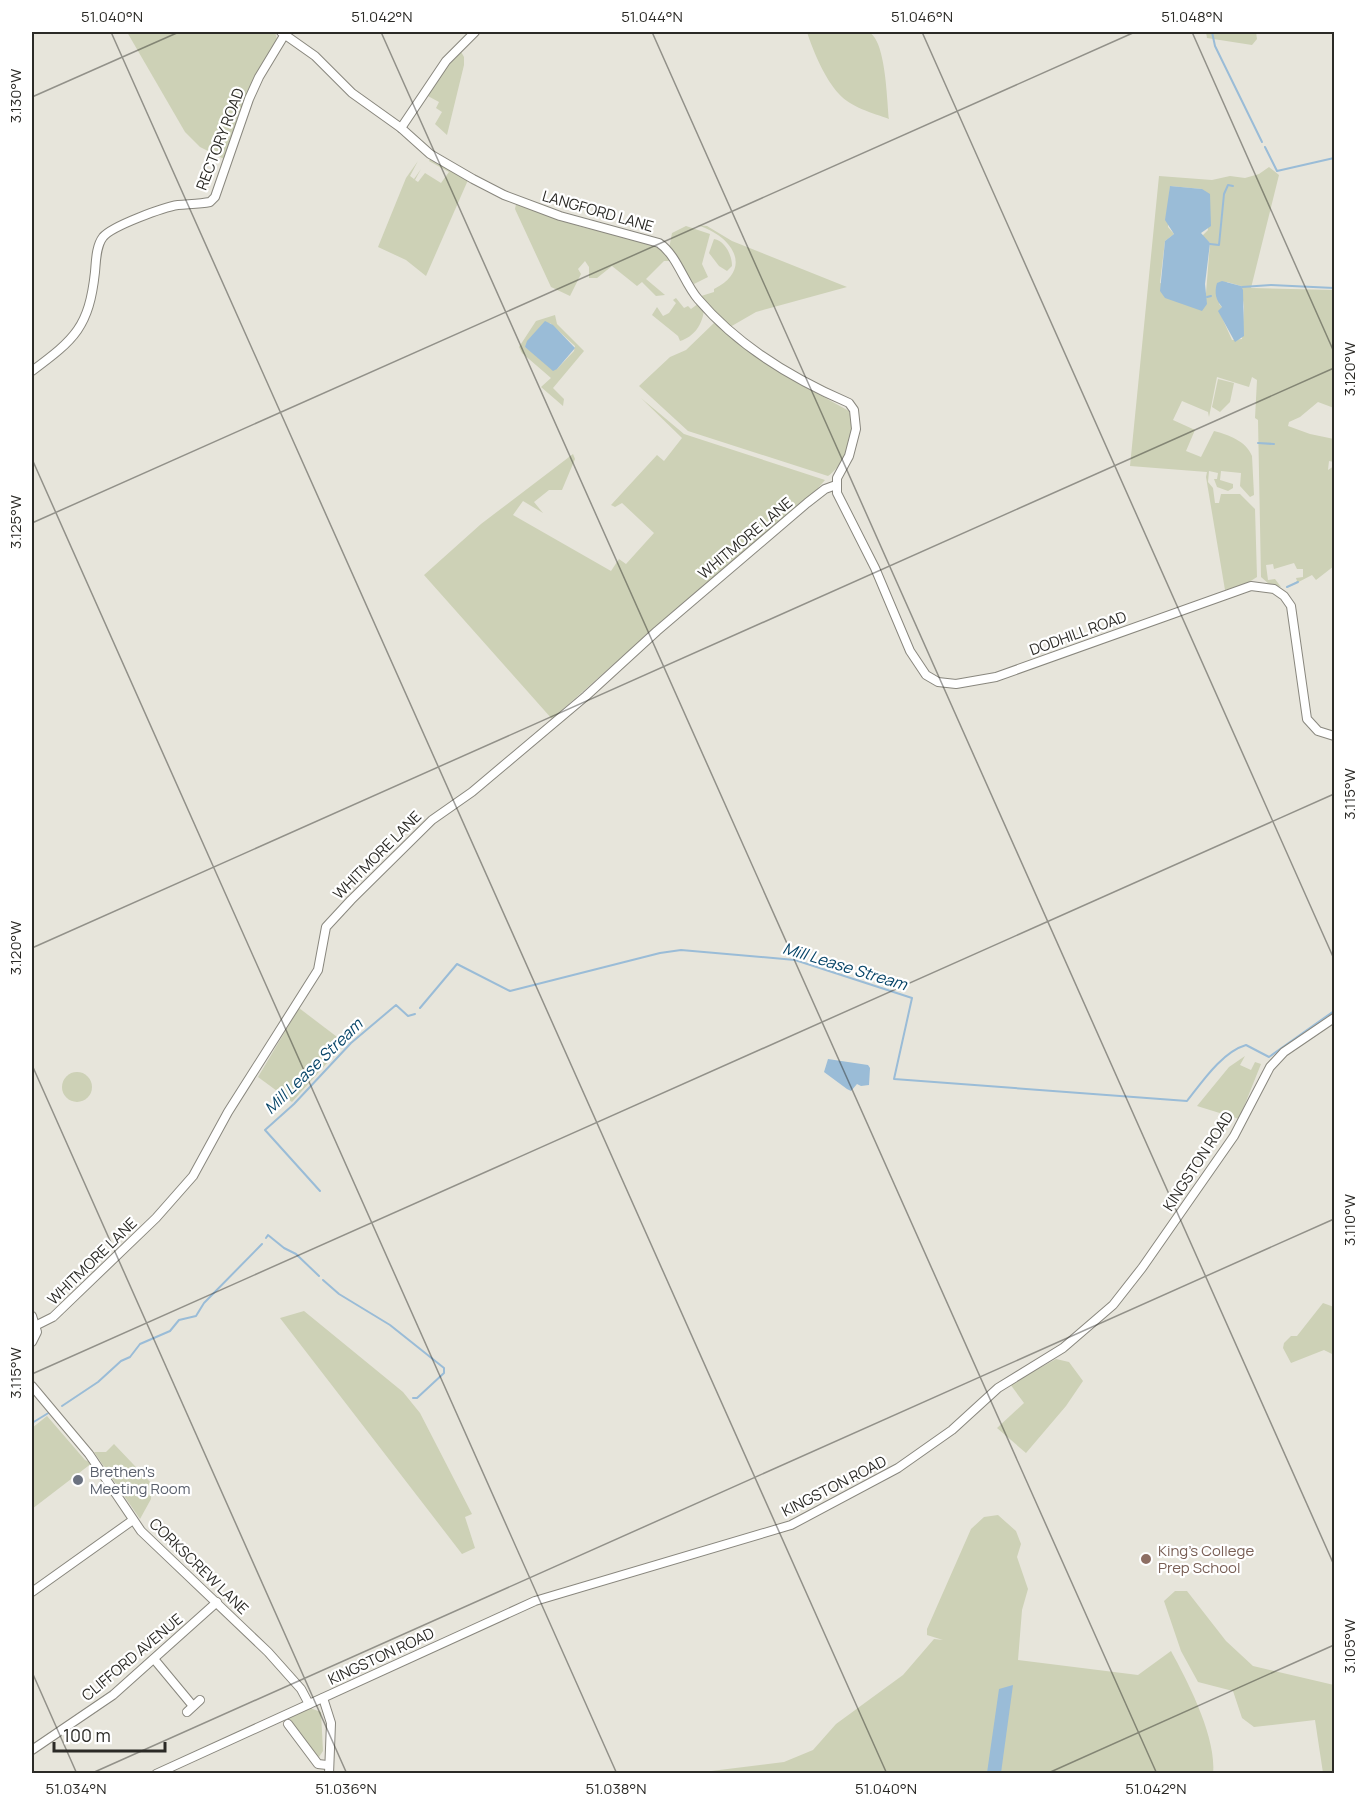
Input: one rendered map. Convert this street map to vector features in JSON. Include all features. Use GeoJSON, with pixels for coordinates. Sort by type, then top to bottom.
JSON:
{"type":"FeatureCollection","features":[{"type":"Feature","properties":{"kind":"street"},"geometry":{"type":"LineString","coordinates":[[400,128],[446,61],[476,32]]}},
{"type":"Feature","properties":{"kind":"street","name":"LANGFORD LANE"},"geometry":{"type":"LineString","coordinates":[[283,33],[321,62],[352,93],[400,128],[430,154],[504,195],[560,216],[638,236],[663,246],[695,295],[729,329],[778,367],[853,407],[856,429],[854,439],[836,485]]}},
{"type":"Feature","properties":{"kind":"street","name":"RECTORY ROAD"},"geometry":{"type":"LineString","coordinates":[[32,371],[66,344],[85,322],[93,291],[99,245],[104,236],[111,230],[166,208],[210,202],[215,197],[249,99],[283,33]]}},
{"type":"Feature","properties":{"kind":"street","name":"DODHILL ROAD"},"geometry":{"type":"LineString","coordinates":[[836,485],[910,651],[926,675],[938,682],[956,684],[996,677],[1210,598],[1259,585],[1280,592],[1291,606],[1307,719],[1318,731],[1335,736]]}},
{"type":"Feature","properties":{"kind":"street","name":"WHITMORE LANE"},"geometry":{"type":"LineString","coordinates":[[37,1325],[53,1317],[156,1218],[190,1181],[228,1112],[318,970],[326,927],[351,900],[425,825],[472,792],[586,696],[657,631],[807,503],[825,489],[836,485]]}},
{"type":"Feature","properties":{"kind":"street","name":"KINGSTON ROAD"},"geometry":{"type":"LineString","coordinates":[[156,1773],[535,1601],[791,1525],[898,1468],[952,1430],[1005,1382],[1063,1348],[1113,1305],[1149,1258],[1234,1136],[1270,1067],[1284,1052],[1335,1018]]}},
{"type":"Feature","properties":{"kind":"street"},"geometry":{"type":"LineString","coordinates":[[32,1316],[37,1325],[37,1332],[32,1342]]}},
{"type":"Feature","properties":{"kind":"street","name":"CORKSCREW LANE"},"geometry":{"type":"LineString","coordinates":[[32,1386],[89,1454],[133,1520],[149,1539],[217,1602],[290,1676],[309,1704]]}},
{"type":"Feature","properties":{"kind":"street"},"geometry":{"type":"LineString","coordinates":[[32,1592],[133,1520]]}},
{"type":"Feature","properties":{"kind":"street","name":"CLIFFORD AVENUE"},"geometry":{"type":"LineString","coordinates":[[32,1750],[113,1695],[217,1602]]}},
{"type":"Feature","properties":{"kind":"street"},"geometry":{"type":"LineString","coordinates":[[154,1659],[193,1706]]}},
{"type":"Feature","properties":{"kind":"street"},"geometry":{"type":"LineString","coordinates":[[288,1724],[318,1764],[328,1769],[331,1724],[323,1698]]}},
{"type":"Feature","properties":{"kind":"green space"},"geometry":{"type":"Polygon","coordinates":[[[856,30],[868,32],[874,37],[882,57],[889,119],[855,106],[839,94],[820,64],[807,32],[856,30]]]}},
{"type":"Feature","properties":{"kind":"green space"},"geometry":{"type":"Polygon","coordinates":[[[127,32],[275,32],[277,39],[226,160],[200,147],[185,132],[127,32]]]}},
{"type":"Feature","properties":{"kind":"green space"},"geometry":{"type":"Polygon","coordinates":[[[1206,32],[1256,32],[1257,39],[1252,45],[1207,38],[1206,32]]]}},
{"type":"Feature","properties":{"kind":"green space"},"geometry":{"type":"Polygon","coordinates":[[[460,50],[464,57],[464,65],[447,135],[435,124],[442,112],[436,108],[439,102],[426,95],[440,72],[460,50]]]}},
{"type":"Feature","properties":{"kind":"green space"},"geometry":{"type":"Polygon","coordinates":[[[431,158],[468,180],[426,276],[406,260],[378,247],[406,178],[418,161],[410,176],[414,179],[421,169],[415,180],[418,182],[425,173],[441,183],[449,172],[429,161],[431,158]]]}},
{"type":"Feature","properties":{"kind":"green space"},"geometry":{"type":"Polygon","coordinates":[[[1269,167],[1279,175],[1251,288],[1334,290],[1334,408],[1318,402],[1300,417],[1289,422],[1288,426],[1334,439],[1334,462],[1329,461],[1328,470],[1334,466],[1334,566],[1316,580],[1312,575],[1287,588],[1297,581],[1296,578],[1303,577],[1303,569],[1297,569],[1294,563],[1274,569],[1273,564],[1266,565],[1268,580],[1275,579],[1281,587],[1269,584],[1261,577],[1258,420],[1255,418],[1257,380],[1252,377],[1249,387],[1217,377],[1209,417],[1208,412],[1182,401],[1173,420],[1195,430],[1186,451],[1201,457],[1214,431],[1246,446],[1252,456],[1254,495],[1250,497],[1240,486],[1241,473],[1221,471],[1220,480],[1233,484],[1233,488],[1228,491],[1217,487],[1214,479],[1217,479],[1218,473],[1209,471],[1208,482],[1213,488],[1215,503],[1219,503],[1221,494],[1240,494],[1255,509],[1257,577],[1246,584],[1225,590],[1206,477],[1207,472],[1130,466],[1159,176],[1212,180],[1230,176],[1245,178],[1259,174],[1269,167]],[[1170,186],[1168,227],[1174,234],[1165,241],[1160,283],[1206,293],[1210,243],[1202,236],[1208,230],[1202,189],[1170,186]],[[1227,282],[1219,304],[1222,307],[1220,313],[1232,340],[1242,339],[1244,307],[1241,286],[1227,282]]]}},
{"type":"Feature","properties":{"kind":"green space"},"geometry":{"type":"Polygon","coordinates":[[[516,204],[582,227],[654,244],[664,251],[671,261],[664,261],[646,279],[665,295],[656,296],[642,282],[637,286],[612,266],[597,278],[589,278],[589,267],[585,261],[578,269],[581,274],[570,296],[551,287],[515,209],[516,204]]]}},
{"type":"Feature","properties":{"kind":"green space"},"geometry":{"type":"Polygon","coordinates":[[[697,225],[707,226],[732,241],[847,287],[756,312],[730,327],[698,297],[714,292],[714,289],[726,281],[736,263],[734,254],[729,245],[720,237],[697,225]]]}},
{"type":"Feature","properties":{"kind":"green space"},"geometry":{"type":"Polygon","coordinates":[[[686,226],[710,234],[702,264],[708,277],[694,284],[669,249],[672,233],[686,226]]]}},
{"type":"Feature","properties":{"kind":"green space"},"geometry":{"type":"Polygon","coordinates":[[[714,239],[725,246],[731,257],[732,266],[727,271],[719,266],[709,253],[714,239]]]}},
{"type":"Feature","properties":{"kind":"green space"},"geometry":{"type":"Polygon","coordinates":[[[676,298],[684,308],[688,306],[691,309],[699,303],[704,309],[697,329],[680,341],[678,336],[652,315],[657,307],[663,316],[669,313],[676,303],[673,300],[676,298]]]}},
{"type":"Feature","properties":{"kind":"green space"},"geometry":{"type":"Polygon","coordinates":[[[555,315],[557,324],[584,351],[553,388],[564,399],[563,406],[541,387],[551,378],[522,353],[519,347],[536,321],[555,315]],[[550,323],[525,347],[557,369],[574,351],[575,346],[550,323]]]}},
{"type":"Feature","properties":{"kind":"green space"},"geometry":{"type":"Polygon","coordinates":[[[714,323],[782,374],[849,411],[851,437],[840,464],[828,476],[688,431],[639,386],[670,357],[686,350],[714,323]]]}},
{"type":"Feature","properties":{"kind":"green space"},"geometry":{"type":"Polygon","coordinates":[[[1218,379],[1234,383],[1230,402],[1220,412],[1212,407],[1218,379]]]}},
{"type":"Feature","properties":{"kind":"green space"},"geometry":{"type":"Polygon","coordinates":[[[641,398],[684,434],[825,480],[813,494],[672,612],[552,719],[424,575],[481,524],[573,454],[575,459],[562,490],[549,490],[534,502],[543,513],[523,501],[513,515],[611,571],[619,559],[626,564],[654,533],[622,503],[615,507],[611,505],[657,455],[664,461],[682,438],[641,398]]]}},
{"type":"Feature","properties":{"kind":"green space"},"geometry":{"type":"Polygon","coordinates":[[[299,1008],[345,1043],[292,1102],[258,1077],[299,1008]]]}},
{"type":"Feature","properties":{"kind":"green space"},"geometry":{"type":"Polygon","coordinates":[[[1245,1056],[1240,1065],[1251,1070],[1255,1062],[1261,1064],[1239,1119],[1197,1106],[1229,1067],[1245,1056]]]}},
{"type":"Feature","properties":{"kind":"green space"},"geometry":{"type":"Polygon","coordinates":[[[77,1072],[88,1076],[92,1087],[88,1098],[77,1102],[66,1098],[62,1087],[66,1076],[77,1072]]]}},
{"type":"Feature","properties":{"kind":"green space"},"geometry":{"type":"Polygon","coordinates":[[[1323,1303],[1334,1307],[1334,1355],[1324,1350],[1291,1363],[1283,1348],[1284,1343],[1291,1336],[1297,1336],[1323,1303]]]}},
{"type":"Feature","properties":{"kind":"green space"},"geometry":{"type":"Polygon","coordinates":[[[304,1311],[403,1392],[420,1413],[472,1514],[465,1517],[475,1548],[462,1554],[280,1318],[304,1311]]]}},
{"type":"Feature","properties":{"kind":"green space"},"geometry":{"type":"Polygon","coordinates":[[[1056,1359],[1069,1362],[1083,1381],[1066,1406],[1026,1453],[997,1428],[1024,1403],[1010,1384],[1056,1359]]]}},
{"type":"Feature","properties":{"kind":"green space"},"geometry":{"type":"Polygon","coordinates":[[[47,1416],[85,1460],[92,1463],[32,1509],[32,1428],[47,1416]]]}},
{"type":"Feature","properties":{"kind":"green space"},"geometry":{"type":"Polygon","coordinates":[[[114,1444],[152,1484],[151,1499],[140,1519],[94,1452],[106,1452],[114,1444]]]}},
{"type":"Feature","properties":{"kind":"green space"},"geometry":{"type":"Polygon","coordinates":[[[998,1515],[1016,1531],[1021,1544],[1017,1557],[1028,1589],[1022,1610],[1018,1660],[1138,1675],[1171,1651],[1193,1694],[1206,1727],[1211,1744],[1213,1774],[687,1774],[784,1762],[813,1750],[836,1724],[903,1675],[934,1639],[943,1640],[927,1635],[927,1629],[971,1529],[984,1517],[998,1515]]]}},
{"type":"Feature","properties":{"kind":"green space"},"geometry":{"type":"Polygon","coordinates":[[[1175,1591],[1187,1591],[1226,1641],[1253,1666],[1334,1685],[1334,1773],[1323,1773],[1315,1720],[1254,1727],[1242,1718],[1233,1691],[1198,1682],[1181,1651],[1164,1601],[1175,1591]]]}},
{"type":"Feature","properties":{"kind":"green space"},"geometry":{"type":"Polygon","coordinates":[[[310,1708],[321,1712],[323,1751],[319,1757],[311,1752],[288,1717],[310,1708]]]}},
{"type":"Feature","properties":{"kind":"water"},"geometry":{"type":"Polygon","coordinates":[[[1170,186],[1202,189],[1210,194],[1211,226],[1201,233],[1210,243],[1205,284],[1207,304],[1202,311],[1165,298],[1160,291],[1165,241],[1174,234],[1165,220],[1170,186]]]}},
{"type":"Feature","properties":{"kind":"water"},"geometry":{"type":"Polygon","coordinates":[[[1222,281],[1241,286],[1243,290],[1244,336],[1235,342],[1218,311],[1222,307],[1216,296],[1216,287],[1217,283],[1222,281]]]}},
{"type":"Feature","properties":{"kind":"water"},"geometry":{"type":"Polygon","coordinates":[[[545,321],[553,325],[575,348],[553,371],[525,347],[527,341],[545,321]]]}},
{"type":"Feature","properties":{"kind":"water"},"geometry":{"type":"Polygon","coordinates":[[[828,1059],[868,1065],[870,1068],[869,1085],[857,1084],[851,1091],[847,1089],[824,1072],[828,1059]]]}},
{"type":"Feature","properties":{"kind":"water"},"geometry":{"type":"Polygon","coordinates":[[[1013,1685],[1001,1773],[987,1773],[999,1689],[1013,1685]]]}},
{"type":"Feature","properties":{"kind":"waterway"},"geometry":{"type":"LineString","coordinates":[[1212,32],[1215,46],[1262,142]]}},
{"type":"Feature","properties":{"kind":"waterway"},"geometry":{"type":"LineString","coordinates":[[1265,147],[1277,171],[1334,158]]}},
{"type":"Feature","properties":{"kind":"waterway"},"geometry":{"type":"LineString","coordinates":[[1210,244],[1219,245],[1224,194],[1228,185],[1233,186]]}},
{"type":"Feature","properties":{"kind":"waterway"},"geometry":{"type":"LineString","coordinates":[[1242,287],[1271,285],[1334,288]]}},
{"type":"Feature","properties":{"kind":"waterway"},"geometry":{"type":"LineString","coordinates":[[1207,297],[1211,296]]}},
{"type":"Feature","properties":{"kind":"waterway"},"geometry":{"type":"LineString","coordinates":[[1258,443],[1274,444]]}},
{"type":"Feature","properties":{"kind":"waterway"},"geometry":{"type":"LineString","coordinates":[[1287,587],[1298,582]]}},
{"type":"Feature","properties":{"kind":"waterway","name":"Mill Lease Stream"},"geometry":{"type":"LineString","coordinates":[[420,1008],[457,964],[510,991],[660,953],[681,950],[795,960],[912,998],[894,1079],[1187,1101],[1213,1068],[1237,1049],[1246,1045],[1269,1057],[1334,1011]]}},
{"type":"Feature","properties":{"kind":"waterway","name":"Mill Lease Stream"},"geometry":{"type":"LineString","coordinates":[[320,1191],[265,1130],[294,1104],[351,1043],[396,1005],[408,1016],[415,1014]]}},
{"type":"Feature","properties":{"kind":"waterway"},"geometry":{"type":"LineString","coordinates":[[266,1238],[268,1235],[296,1254],[319,1276]]}},
{"type":"Feature","properties":{"kind":"waterway","name":"Mill Lease Stream"},"geometry":{"type":"LineString","coordinates":[[62,1406],[98,1382],[121,1361],[130,1357],[140,1344],[170,1331],[179,1320],[196,1316],[204,1303],[262,1244]]}},
{"type":"Feature","properties":{"kind":"waterway"},"geometry":{"type":"LineString","coordinates":[[323,1280],[339,1294],[390,1325],[444,1368],[444,1373],[417,1398],[413,1398]]}},
{"type":"Feature","properties":{"kind":"waterway","name":"Mill Lease Stream"},"geometry":{"type":"LineString","coordinates":[[32,1423],[50,1412]]}},
{"type":"Feature","properties":{"kind":"place","name":"Brethen's Meeting Room"},"geometry":{"type":"Point","coordinates":[78,1480]}},
{"type":"Feature","properties":{"kind":"place","name":"King's College Prep School"},"geometry":{"type":"Point","coordinates":[1146,1559]}}]}
